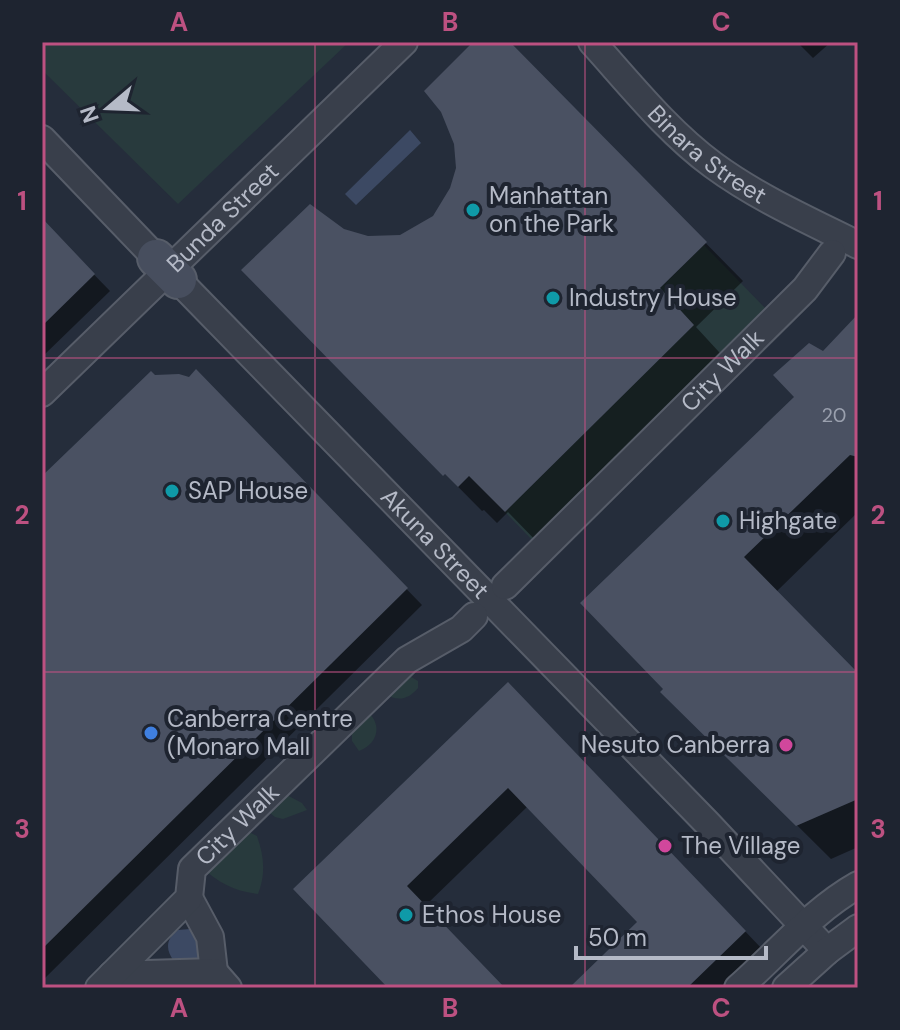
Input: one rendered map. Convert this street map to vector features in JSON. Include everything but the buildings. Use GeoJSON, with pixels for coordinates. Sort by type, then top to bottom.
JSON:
{"type":"FeatureCollection","features":[{"type":"Feature","properties":{"kind":"street","name":"Bunda Street"},"geometry":{"type":"LineString","coordinates":[[42,393],[404,42]]}},
{"type":"Feature","properties":{"kind":"street","name":"Binara Street"},"geometry":{"type":"LineString","coordinates":[[592,42],[666,123],[710,163],[844,245]]}},
{"type":"Feature","properties":{"kind":"street","name":"Akuna Street"},"geometry":{"type":"LineString","coordinates":[[42,139],[827,951]]}},
{"type":"Feature","properties":{"kind":"street","name":"City Walk"},"geometry":{"type":"LineString","coordinates":[[505,586],[805,289],[844,245]]}},
{"type":"Feature","properties":{"kind":"street","name":"City Walk"},"geometry":{"type":"LineString","coordinates":[[105,981],[189,898],[192,869],[407,660],[461,629],[474,616]]}},
{"type":"Feature","properties":{"kind":"street"},"geometry":{"type":"LineString","coordinates":[[738,988],[804,924],[858,885]]}},
{"type":"Feature","properties":{"kind":"street"},"geometry":{"type":"LineString","coordinates":[[105,981],[221,980],[210,937],[189,898]]}},
{"type":"Feature","properties":{"kind":"street"},"geometry":{"type":"LineString","coordinates":[[786,988],[858,928]]}},
{"type":"Feature","properties":{"kind":"shaded area"},"geometry":{"type":"Polygon","coordinates":[[[42,42],[349,42],[178,204],[42,70],[42,42]]]}},
{"type":"Feature","properties":{"kind":"shaded area"},"geometry":{"type":"Polygon","coordinates":[[[704,245],[766,309],[533,541],[505,512],[626,392],[591,356],[704,245]]]}},
{"type":"Feature","properties":{"kind":"shaded area"},"geometry":{"type":"Polygon","coordinates":[[[403,672],[418,681],[418,688],[402,698],[393,698],[384,693],[403,672]]]}},
{"type":"Feature","properties":{"kind":"shaded area"},"geometry":{"type":"Polygon","coordinates":[[[369,713],[376,724],[376,735],[370,744],[359,751],[352,741],[352,727],[369,713]]]}},
{"type":"Feature","properties":{"kind":"shaded area"},"geometry":{"type":"Polygon","coordinates":[[[283,793],[302,803],[307,810],[283,819],[275,817],[266,810],[283,793]]]}},
{"type":"Feature","properties":{"kind":"shaded area"},"geometry":{"type":"Polygon","coordinates":[[[251,833],[257,836],[263,858],[258,894],[227,885],[201,867],[233,839],[251,833]]]}},
{"type":"Feature","properties":{"kind":"water"},"geometry":{"type":"Polygon","coordinates":[[[410,130],[421,143],[356,205],[345,194],[410,130]]]}},
{"type":"Feature","properties":{"kind":"water"},"geometry":{"type":"Polygon","coordinates":[[[178,930],[196,932],[201,955],[197,960],[174,961],[169,953],[169,940],[178,930]]]}},
{"type":"Feature","properties":{"kind":"place","name":"Manhattan on the Park"},"geometry":{"type":"Point","coordinates":[473,210]}},
{"type":"Feature","properties":{"kind":"place","name":"Industry House"},"geometry":{"type":"Point","coordinates":[553,298]}},
{"type":"Feature","properties":{"kind":"place","name":"SAP House"},"geometry":{"type":"Point","coordinates":[172,491]}},
{"type":"Feature","properties":{"kind":"place","name":"Highgate"},"geometry":{"type":"Point","coordinates":[723,521]}},
{"type":"Feature","properties":{"kind":"place","name":"Canberra Centre (Monaro Mall"},"geometry":{"type":"Point","coordinates":[151,733]}},
{"type":"Feature","properties":{"kind":"place","name":"Nesuto Canberra"},"geometry":{"type":"Point","coordinates":[786,745]}},
{"type":"Feature","properties":{"kind":"place","name":"The Village"},"geometry":{"type":"Point","coordinates":[665,846]}},
{"type":"Feature","properties":{"kind":"place","name":"Ethos House"},"geometry":{"type":"Point","coordinates":[406,915]}}]}
